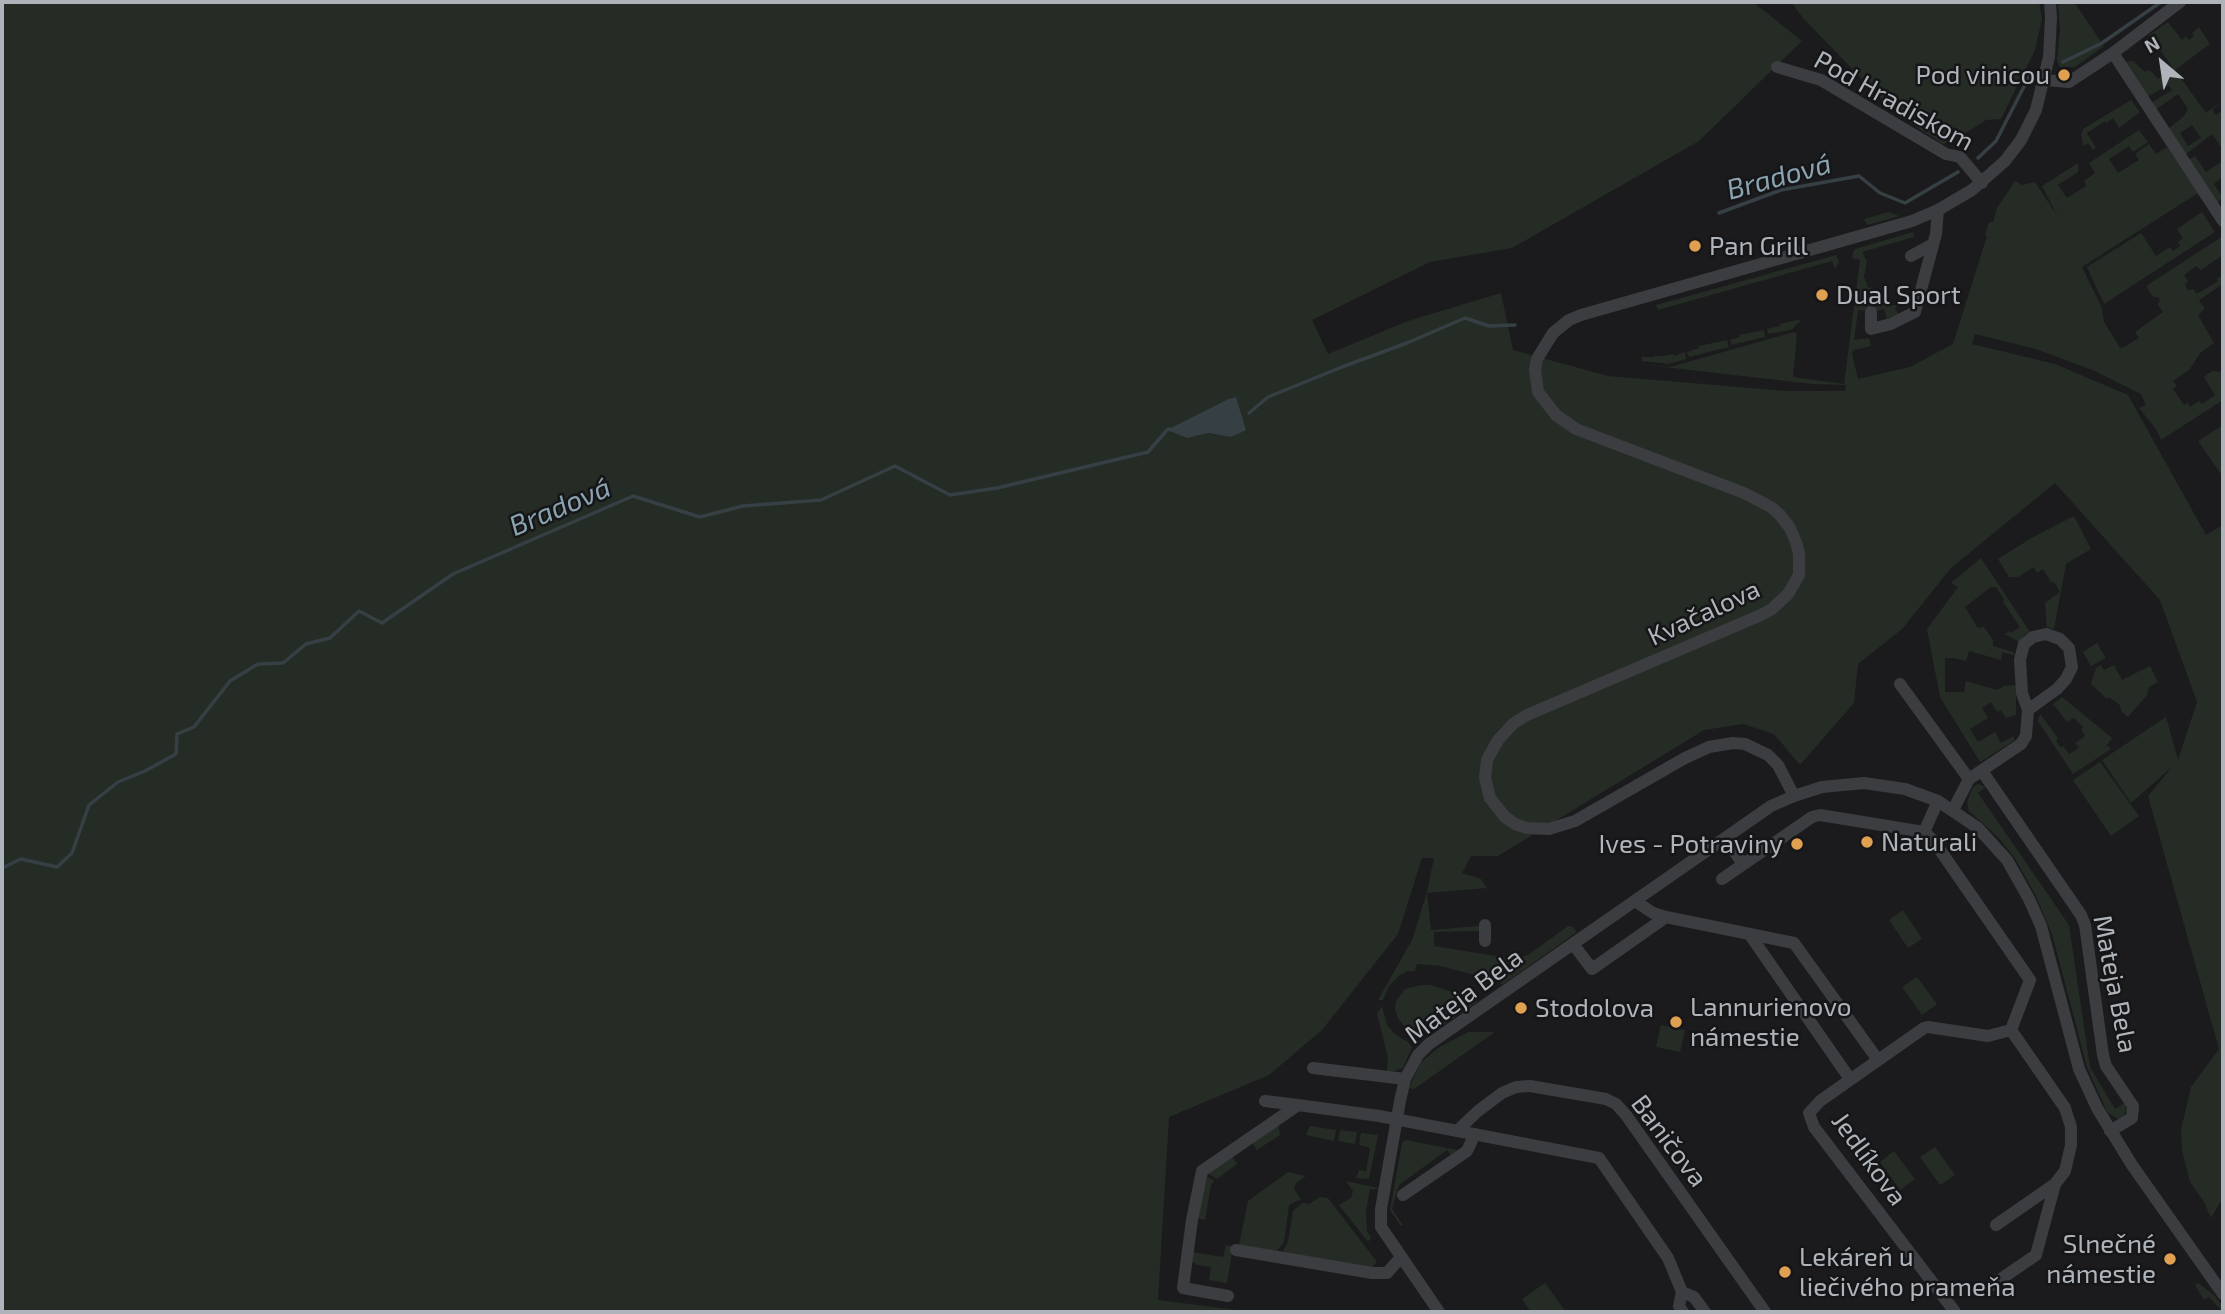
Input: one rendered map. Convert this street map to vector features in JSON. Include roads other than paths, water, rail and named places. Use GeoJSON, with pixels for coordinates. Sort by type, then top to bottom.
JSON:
{"type":"FeatureCollection","features":[{"type":"Feature","properties":{"kind":"street","name":"Kvačalova"},"geometry":{"type":"LineString","coordinates":[[1794,796],[1778,765],[1768,755],[1745,744],[1733,743],[1709,747],[1685,758],[1575,821],[1549,829],[1527,828],[1515,824],[1505,817],[1490,798],[1485,778],[1487,760],[1498,740],[1514,723],[1527,715],[1761,615],[1788,594],[1798,575],[1799,554],[1796,542],[1780,515],[1757,499],[1576,429],[1556,415],[1538,392],[1535,381],[1536,359],[1553,332],[1581,315],[1912,221],[1938,210],[1982,183],[2005,162],[2021,140],[2036,110],[2045,80],[2050,2]]}},
{"type":"Feature","properties":{"kind":"street"},"geometry":{"type":"LineString","coordinates":[[2045,80],[2069,82],[2113,53],[2180,2]]}},
{"type":"Feature","properties":{"kind":"street"},"geometry":{"type":"LineString","coordinates":[[2113,53],[2223,221]]}},
{"type":"Feature","properties":{"kind":"street","name":"Pod Hradiskom"},"geometry":{"type":"LineString","coordinates":[[1777,67],[1821,80],[1946,154],[1961,158],[1982,183]]}},
{"type":"Feature","properties":{"kind":"street"},"geometry":{"type":"LineString","coordinates":[[1871,312],[1871,329],[1891,324],[1915,312],[1933,244],[1938,210]]}},
{"type":"Feature","properties":{"kind":"street"},"geometry":{"type":"LineString","coordinates":[[1911,256],[1933,244]]}},
{"type":"Feature","properties":{"kind":"street"},"geometry":{"type":"LineString","coordinates":[[1954,810],[1969,779],[2021,744],[2026,736],[2028,710],[2022,693],[2020,660],[2024,643],[2033,637],[2046,634],[2060,639],[2069,648],[2072,667],[2057,689],[2028,710]]}},
{"type":"Feature","properties":{"kind":"street"},"geometry":{"type":"LineString","coordinates":[[1900,684],[1969,779]]}},
{"type":"Feature","properties":{"kind":"street","name":"Mateja Bela"},"geometry":{"type":"LineString","coordinates":[[1982,771],[2081,915],[2103,1055],[2106,1066],[2133,1106],[2132,1118],[2110,1131]]}},
{"type":"Feature","properties":{"kind":"street","name":"Mateja Bela"},"geometry":{"type":"LineString","coordinates":[[1439,1312],[1381,1227],[1381,1209],[1405,1079],[1418,1055],[1429,1044],[1771,806],[1822,787],[1864,783],[1905,789],[1938,801],[1978,828],[2007,860],[2041,926],[2079,1069],[2096,1108],[2223,1294]]}},
{"type":"Feature","properties":{"kind":"street"},"geometry":{"type":"LineString","coordinates":[[1923,832],[1938,801]]}},
{"type":"Feature","properties":{"kind":"street"},"geometry":{"type":"LineString","coordinates":[[1722,879],[1806,820],[1820,815],[1923,832],[1933,840],[2030,980]]}},
{"type":"Feature","properties":{"kind":"street"},"geometry":{"type":"LineString","coordinates":[[1725,838],[1743,864]]}},
{"type":"Feature","properties":{"kind":"street"},"geometry":{"type":"LineString","coordinates":[[1635,901],[1653,913],[1666,917],[1794,943],[1878,1060]]}},
{"type":"Feature","properties":{"kind":"street"},"geometry":{"type":"LineString","coordinates":[[1573,944],[1591,969],[1666,917]]}},
{"type":"Feature","properties":{"kind":"street"},"geometry":{"type":"LineString","coordinates":[[1485,925],[1485,941]]}},
{"type":"Feature","properties":{"kind":"street"},"geometry":{"type":"LineString","coordinates":[[1750,935],[1850,1079]]}},
{"type":"Feature","properties":{"kind":"street"},"geometry":{"type":"LineString","coordinates":[[2030,980],[2054,972]]}},
{"type":"Feature","properties":{"kind":"street"},"geometry":{"type":"LineString","coordinates":[[1996,1225],[2055,1184],[2065,1171],[2071,1145],[2070,1120],[2066,1108],[2011,1030],[2030,980]]}},
{"type":"Feature","properties":{"kind":"street","name":"Jedlíkova"},"geometry":{"type":"LineString","coordinates":[[1955,1312],[1814,1127],[1809,1113],[1820,1101],[1850,1079],[1928,1027],[1988,1036],[2011,1030]]}},
{"type":"Feature","properties":{"kind":"street"},"geometry":{"type":"LineString","coordinates":[[1313,1068],[1405,1079]]}},
{"type":"Feature","properties":{"kind":"street","name":"Baničova"},"geometry":{"type":"LineString","coordinates":[[1458,1130],[1502,1093],[1516,1087],[1530,1086],[1606,1099],[1616,1104],[1765,1312]]}},
{"type":"Feature","properties":{"kind":"street"},"geometry":{"type":"LineString","coordinates":[[1265,1101],[1397,1119],[1599,1158],[1668,1258],[1682,1293],[1679,1306],[1683,1312]]}},
{"type":"Feature","properties":{"kind":"street"},"geometry":{"type":"LineString","coordinates":[[1228,1296],[1183,1287],[1202,1171],[1298,1105]]}},
{"type":"Feature","properties":{"kind":"street"},"geometry":{"type":"LineString","coordinates":[[1403,1195],[1467,1151],[1475,1134]]}},
{"type":"Feature","properties":{"kind":"street"},"geometry":{"type":"LineString","coordinates":[[1992,1285],[2036,1255],[2055,1184]]}},
{"type":"Feature","properties":{"kind":"street"},"geometry":{"type":"LineString","coordinates":[[1236,1250],[1372,1273],[1387,1273],[1401,1257]]}},
{"type":"Feature","properties":{"kind":"street"},"geometry":{"type":"LineString","coordinates":[[1682,1293],[1694,1297],[1705,1312]]}},
{"type":"Feature","properties":{"kind":"waterway","name":"Bradová"},"geometry":{"type":"LineString","coordinates":[[2063,62],[2102,43],[2161,2]]}},
{"type":"Feature","properties":{"kind":"waterway","name":"Bradová"},"geometry":{"type":"LineString","coordinates":[[1978,158],[1996,141],[2031,73]]}},
{"type":"Feature","properties":{"kind":"waterway","name":"Bradová"},"geometry":{"type":"LineString","coordinates":[[1719,213],[1781,190],[1859,176],[1880,193],[1905,203],[1958,172]]}},
{"type":"Feature","properties":{"kind":"waterway"},"geometry":{"type":"LineString","coordinates":[[1249,413],[1268,397],[1465,318],[1489,326],[1515,325]]}},
{"type":"Feature","properties":{"kind":"waterway","name":"Bradová"},"geometry":{"type":"LineString","coordinates":[[2,868],[21,859],[57,867],[72,853],[89,805],[118,782],[176,754],[177,734],[194,727],[230,681],[258,664],[283,663],[306,644],[330,638],[359,611],[382,623],[453,574],[633,496],[700,517],[743,506],[821,500],[895,466],[950,495],[997,488],[1148,452],[1170,429]]}},
{"type":"Feature","properties":{"kind":"place","name":"Pod vinicou"},"geometry":{"type":"Point","coordinates":[2064,75]}},
{"type":"Feature","properties":{"kind":"place","name":"Pan Grill"},"geometry":{"type":"Point","coordinates":[1695,246]}},
{"type":"Feature","properties":{"kind":"place","name":"Dual Sport"},"geometry":{"type":"Point","coordinates":[1822,295]}},
{"type":"Feature","properties":{"kind":"place","name":"Naturali"},"geometry":{"type":"Point","coordinates":[1867,842]}},
{"type":"Feature","properties":{"kind":"place","name":"Ives - Potraviny"},"geometry":{"type":"Point","coordinates":[1797,844]}},
{"type":"Feature","properties":{"kind":"place","name":"Stodolova"},"geometry":{"type":"Point","coordinates":[1521,1008]}},
{"type":"Feature","properties":{"kind":"place","name":"Lannurienovo námestie"},"geometry":{"type":"Point","coordinates":[1676,1022]}},
{"type":"Feature","properties":{"kind":"place","name":"Slnečné námestie"},"geometry":{"type":"Point","coordinates":[2170,1259]}},
{"type":"Feature","properties":{"kind":"place","name":"Lekáreň u liečivého prameňa"},"geometry":{"type":"Point","coordinates":[1785,1272]}}]}
